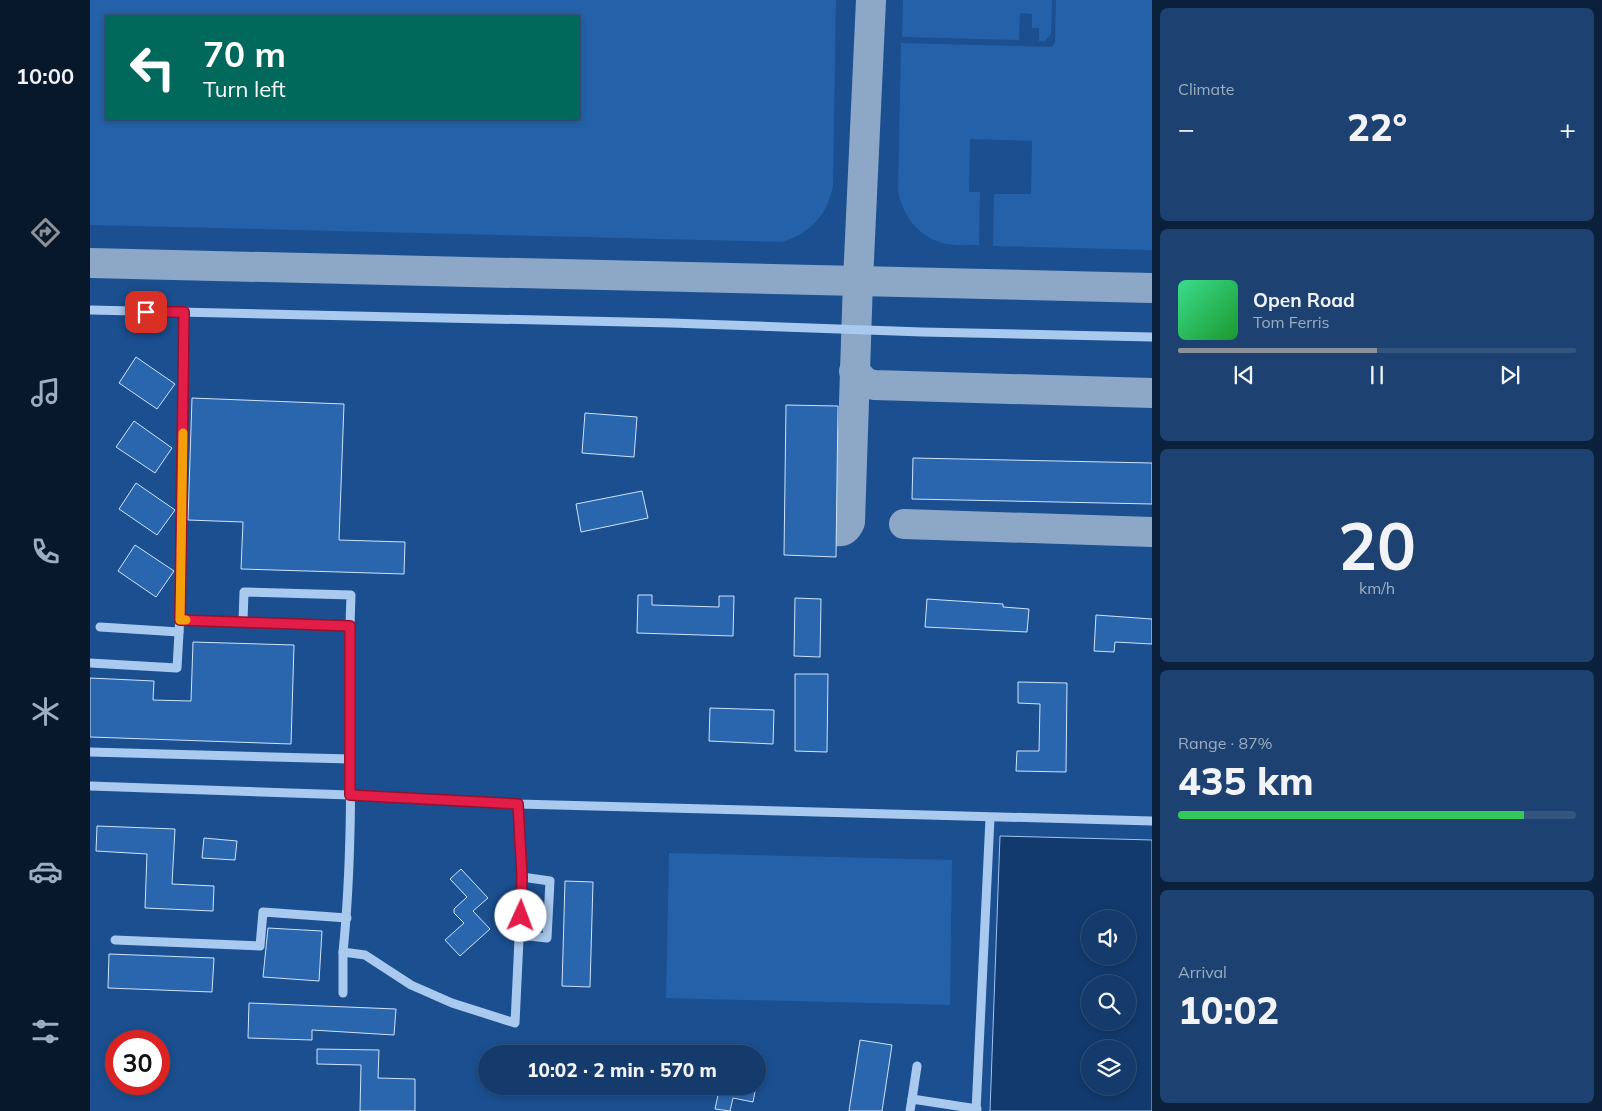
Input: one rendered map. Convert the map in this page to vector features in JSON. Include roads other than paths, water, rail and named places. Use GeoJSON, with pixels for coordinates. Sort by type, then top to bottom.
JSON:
{"type":"FeatureCollection","features":[{"type":"Feature","properties":{"kind":"street"},"geometry":{"type":"LineString","coordinates":[[90,310],[671,323],[922,332],[1152,337]]}},
{"type":"Feature","properties":{"kind":"street"},"geometry":{"type":"LineString","coordinates":[[90,664],[177,668],[180,620],[184,312]]}},
{"type":"Feature","properties":{"kind":"street"},"geometry":{"type":"LineString","coordinates":[[242,621],[244,592],[350,595],[350,795],[343,992]]}},
{"type":"Feature","properties":{"kind":"street"},"geometry":{"type":"LineString","coordinates":[[180,620],[350,626]]}},
{"type":"Feature","properties":{"kind":"street"},"geometry":{"type":"LineString","coordinates":[[100,627],[179,632]]}},
{"type":"Feature","properties":{"kind":"street"},"geometry":{"type":"LineString","coordinates":[[90,752],[350,759]]}},
{"type":"Feature","properties":{"kind":"street"},"geometry":{"type":"LineString","coordinates":[[90,786],[350,795],[518,804],[1152,821]]}},
{"type":"Feature","properties":{"kind":"street"},"geometry":{"type":"LineString","coordinates":[[343,952],[365,955],[411,985],[452,1003],[515,1023],[522,877],[518,804]]}},
{"type":"Feature","properties":{"kind":"street"},"geometry":{"type":"LineString","coordinates":[[912,1099],[976,1110],[990,818]]}},
{"type":"Feature","properties":{"kind":"street"},"geometry":{"type":"LineString","coordinates":[[520,935],[547,938],[550,881],[522,877]]}},
{"type":"Feature","properties":{"kind":"street"},"geometry":{"type":"LineString","coordinates":[[115,940],[260,946],[263,912],[347,918]]}},
{"type":"Feature","properties":{"kind":"street"},"geometry":{"type":"LineString","coordinates":[[910,1111],[917,1066]]}}]}
